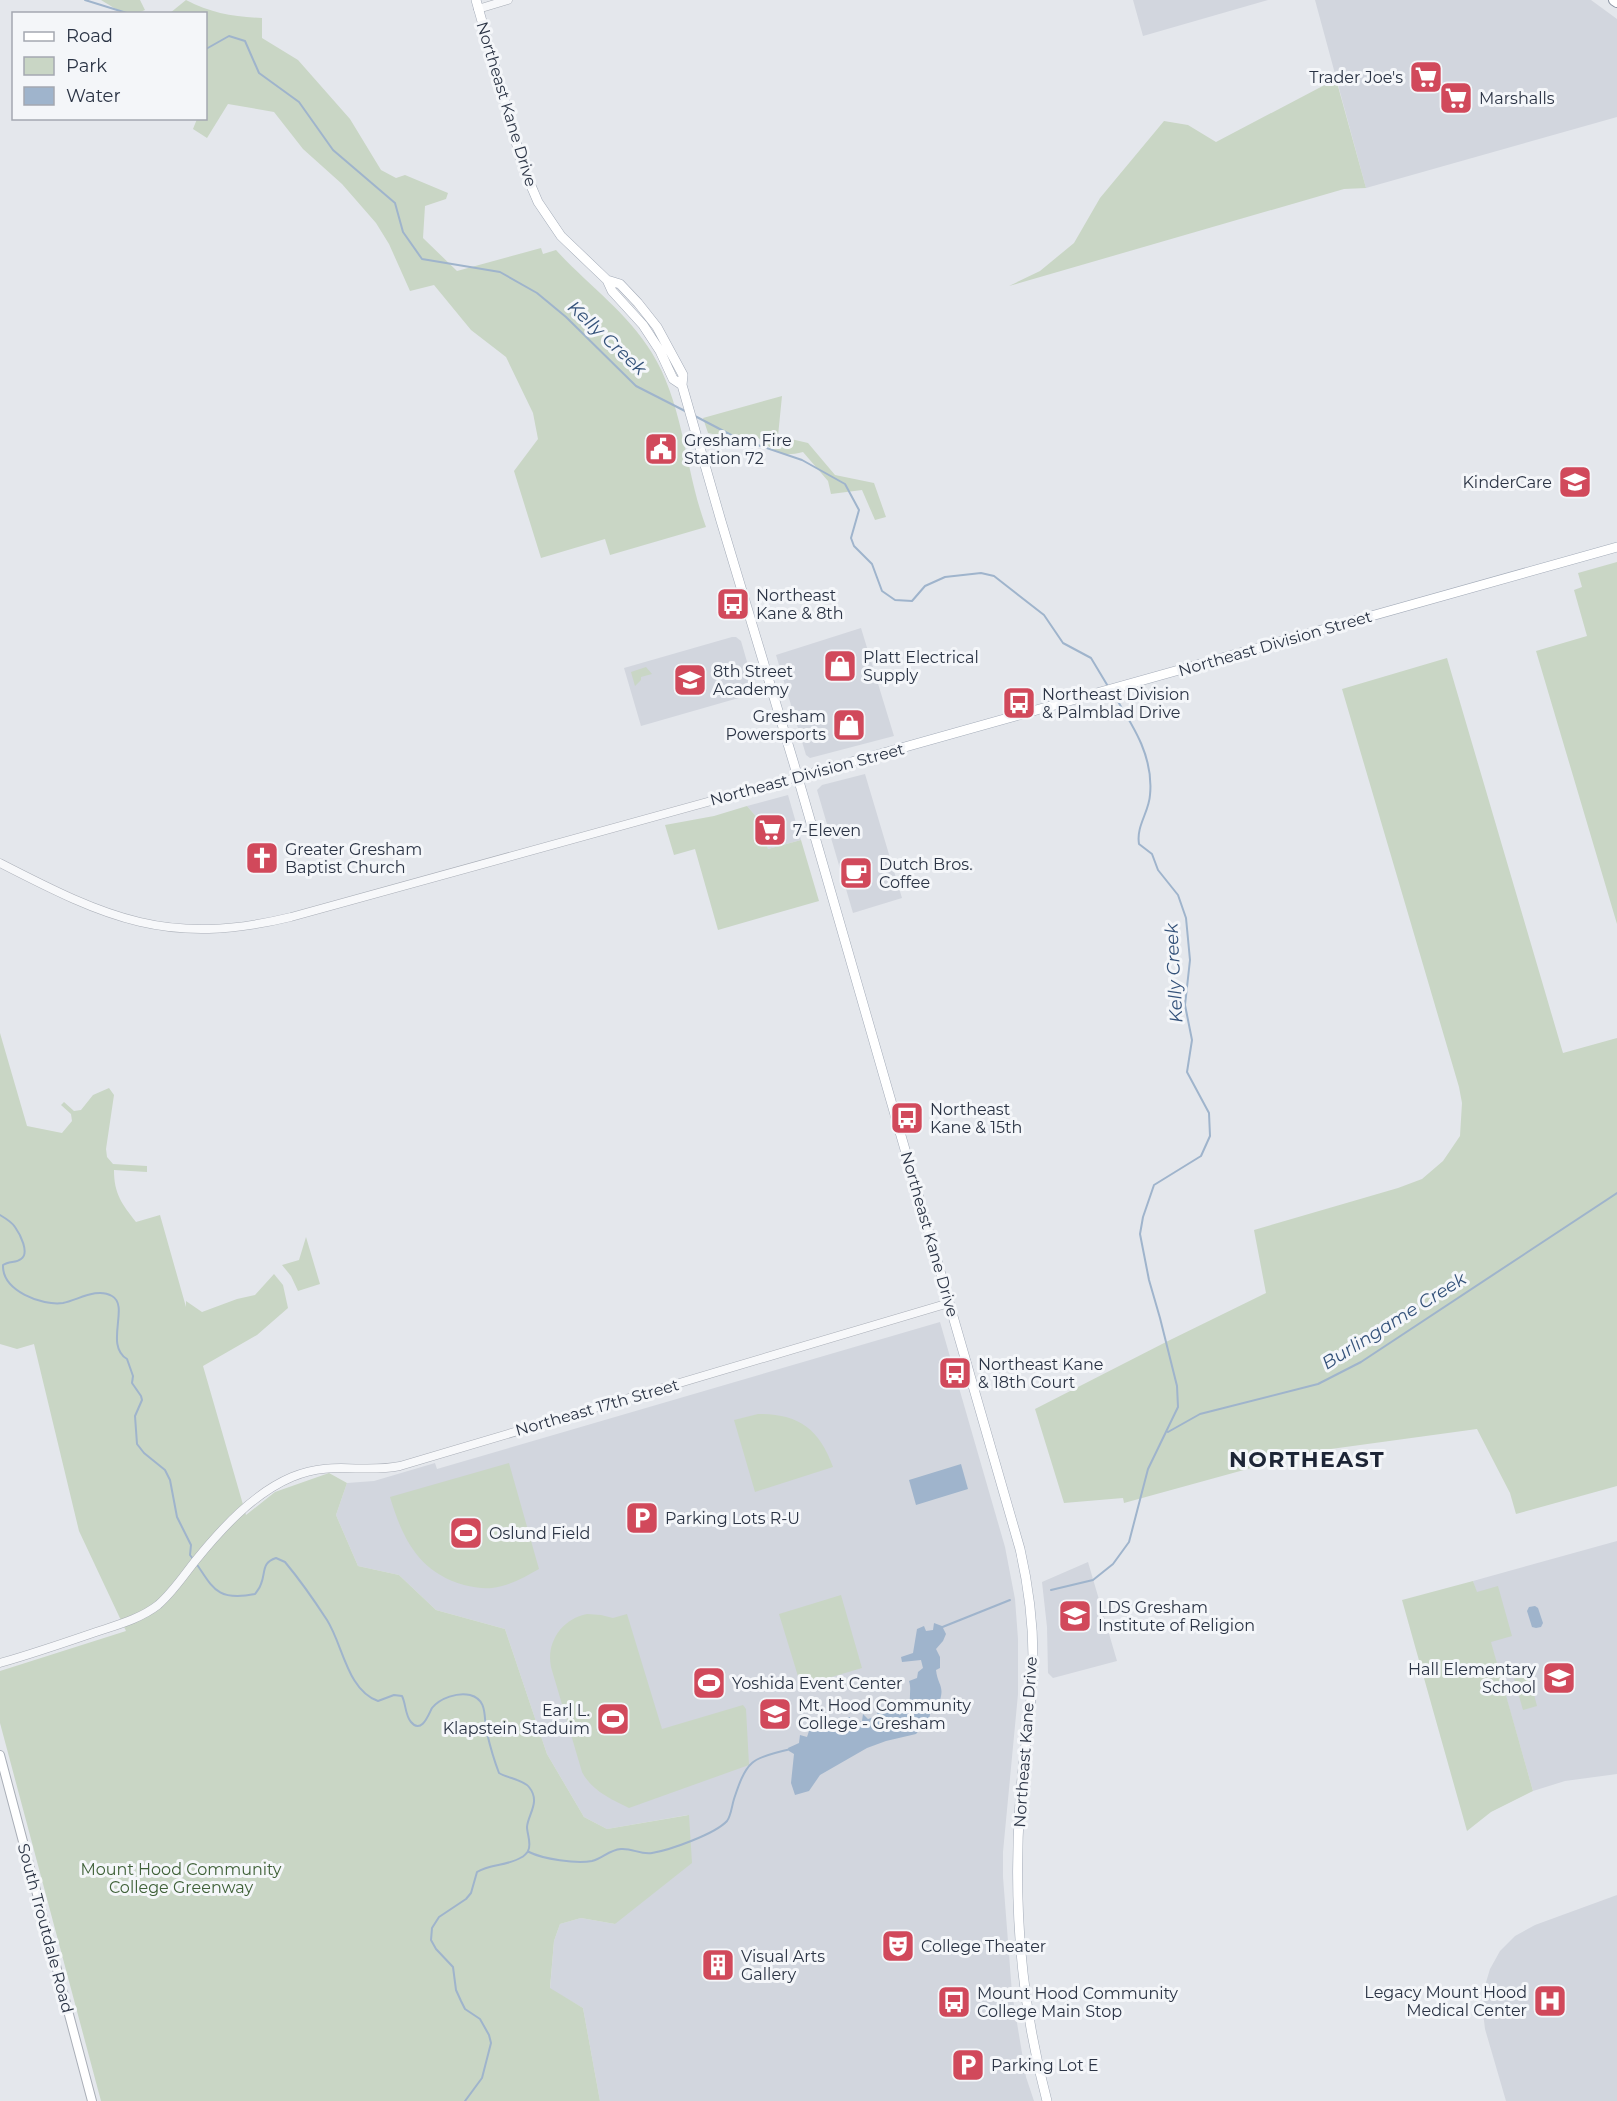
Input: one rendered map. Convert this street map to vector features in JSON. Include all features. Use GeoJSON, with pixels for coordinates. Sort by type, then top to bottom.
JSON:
{"type":"FeatureCollection","features":[{"type":"Feature","properties":{"kind":"main road","name":"Northeast Kane Drive"},"geometry":{"type":"LineString","coordinates":[[477,4],[523,167],[533,191],[561,236],[607,280],[620,284],[657,327],[683,375],[682,385],[717,510],[798,777],[1020,1549],[1030,1605],[1032,1674],[1019,1814],[1018,1916],[1029,2016],[1047,2101]]}},
{"type":"Feature","properties":{"kind":"main road","name":"Northeast Division Street"},"geometry":{"type":"LineString","coordinates":[[798,777],[1617,547]]}},
{"type":"Feature","properties":{"kind":"main road","name":"South Troutdale Road"},"geometry":{"type":"LineString","coordinates":[[0,1755],[92,2101]]}},
{"type":"Feature","properties":{"kind":"street"},"geometry":{"type":"LineString","coordinates":[[477,4],[508,0]]}},
{"type":"Feature","properties":{"kind":"street","name":"Northeast Division Street"},"geometry":{"type":"LineString","coordinates":[[0,863],[77,902],[125,920],[175,929],[230,929],[255,926],[298,915],[798,777]]}},
{"type":"Feature","properties":{"kind":"street","name":"Northeast 17th Street"},"geometry":{"type":"LineString","coordinates":[[0,1663],[143,1615],[169,1594],[210,1543],[249,1506],[282,1482],[311,1471],[330,1467],[373,1470],[400,1466],[949,1303]]}},
{"type":"Feature","properties":{"kind":"shaded area"},"geometry":{"type":"Polygon","coordinates":[[[1133,0],[1268,0],[1143,36],[1133,0]]]}},
{"type":"Feature","properties":{"kind":"shaded area"},"geometry":{"type":"Polygon","coordinates":[[[1315,0],[1591,0],[1617,19],[1617,117],[1366,188],[1315,0]]]}},
{"type":"Feature","properties":{"kind":"shaded area"},"geometry":{"type":"Polygon","coordinates":[[[861,628],[894,736],[810,758],[806,755],[776,655],[861,628]]]}},
{"type":"Feature","properties":{"kind":"shaded area","name":"8th Street Academy"},"geometry":{"type":"Polygon","coordinates":[[[732,637],[741,641],[756,693],[641,726],[624,668],[732,637]]]}},
{"type":"Feature","properties":{"kind":"shaded area"},"geometry":{"type":"Polygon","coordinates":[[[865,774],[902,898],[853,913],[817,790],[822,785],[865,774]]]}},
{"type":"Feature","properties":{"kind":"shaded area"},"geometry":{"type":"Polygon","coordinates":[[[788,795],[801,840],[768,849],[761,822],[747,806],[788,795]]]}},
{"type":"Feature","properties":{"kind":"shaded area","name":"Mt. Hood Community College - Gresham"},"geometry":{"type":"Polygon","coordinates":[[[940,1322],[1005,1547],[1015,1599],[1018,1694],[1003,1852],[1003,1877],[1012,1993],[1026,2077],[1034,2101],[600,2101],[583,2008],[550,1989],[554,1941],[560,1924],[581,1918],[615,1924],[688,1815],[607,1829],[584,1817],[547,1754],[505,1629],[436,1610],[399,1575],[358,1566],[336,1515],[347,1483],[374,1481],[435,1463],[437,1469],[940,1322]]]}},
{"type":"Feature","properties":{"kind":"shaded area","name":"Hall Elementary School"},"geometry":{"type":"Polygon","coordinates":[[[1617,1541],[1617,1774],[1565,1781],[1533,1791],[1473,1581],[1617,1541]]]}},
{"type":"Feature","properties":{"kind":"shaded area","name":"LDS Gresham Institute of Religion"},"geometry":{"type":"Polygon","coordinates":[[[1088,1562],[1117,1661],[1053,1678],[1048,1673],[1047,1627],[1042,1582],[1088,1562]]]}},
{"type":"Feature","properties":{"kind":"shaded area","name":"Legacy Mount Hood Medical Center"},"geometry":{"type":"Polygon","coordinates":[[[1617,1895],[1617,2101],[1506,2101],[1485,2029],[1484,1989],[1490,1969],[1500,1951],[1515,1936],[1535,1925],[1617,1895]]]}},
{"type":"Feature","properties":{"kind":"green space"},"geometry":{"type":"Polygon","coordinates":[[[101,0],[140,0],[145,10],[125,12],[101,0]]]}},
{"type":"Feature","properties":{"kind":"green space"},"geometry":{"type":"Polygon","coordinates":[[[186,0],[223,14],[262,18],[262,38],[298,60],[350,119],[381,170],[396,178],[405,175],[448,193],[446,199],[425,206],[423,238],[457,271],[541,248],[543,254],[556,250],[631,325],[652,353],[663,373],[678,416],[693,484],[706,527],[610,555],[605,539],[541,558],[514,471],[538,439],[533,413],[506,357],[471,330],[434,285],[410,291],[389,244],[376,223],[342,184],[303,149],[274,112],[228,104],[207,138],[193,129],[197,120],[207,120],[207,12],[171,12],[186,0]]]}},
{"type":"Feature","properties":{"kind":"green space"},"geometry":{"type":"Polygon","coordinates":[[[1336,79],[1366,188],[1344,189],[1009,286],[1040,271],[1074,243],[1100,198],[1164,121],[1188,125],[1216,142],[1336,79]]]}},
{"type":"Feature","properties":{"kind":"green space"},"geometry":{"type":"Polygon","coordinates":[[[782,396],[778,436],[808,443],[835,475],[874,483],[886,517],[875,520],[862,490],[831,494],[828,481],[803,452],[783,454],[757,437],[736,439],[708,433],[703,418],[782,396]]]}},
{"type":"Feature","properties":{"kind":"green space"},"geometry":{"type":"Polygon","coordinates":[[[1617,562],[1617,924],[1536,651],[1587,636],[1574,590],[1582,587],[1578,573],[1617,562]]]}},
{"type":"Feature","properties":{"kind":"green space"},"geometry":{"type":"Polygon","coordinates":[[[1447,658],[1563,1053],[1617,1038],[1617,1486],[1516,1514],[1510,1493],[1477,1429],[1309,1452],[1124,1503],[1123,1498],[1064,1503],[1035,1409],[1266,1293],[1254,1230],[1422,1179],[1443,1161],[1460,1136],[1462,1103],[1459,1087],[1342,689],[1447,658]]]}},
{"type":"Feature","properties":{"kind":"green space"},"geometry":{"type":"Polygon","coordinates":[[[646,667],[652,674],[641,677],[635,686],[631,672],[646,667]]]}},
{"type":"Feature","properties":{"kind":"green space"},"geometry":{"type":"Polygon","coordinates":[[[747,806],[761,822],[768,849],[801,840],[819,901],[718,930],[695,849],[674,855],[665,825],[714,816],[747,806]]]}},
{"type":"Feature","properties":{"kind":"green space","name":"Mount Hood Community College Greenway"},"geometry":{"type":"Polygon","coordinates":[[[0,1033],[27,1126],[62,1133],[72,1121],[71,1114],[61,1105],[64,1102],[74,1111],[81,1110],[93,1095],[109,1088],[114,1095],[106,1149],[107,1157],[113,1164],[147,1166],[147,1172],[114,1170],[117,1192],[136,1222],[160,1215],[186,1307],[186,1301],[202,1312],[255,1295],[274,1274],[283,1285],[288,1308],[257,1335],[203,1366],[246,1515],[275,1492],[329,1473],[347,1483],[336,1515],[358,1566],[399,1575],[436,1610],[505,1629],[547,1754],[584,1817],[607,1829],[689,1815],[692,1863],[615,1924],[581,1918],[560,1924],[554,1941],[550,1988],[583,2008],[600,2101],[101,2101],[0,1723],[0,1671],[126,1631],[79,1531],[34,1344],[17,1349],[0,1344],[0,1033]]]}},
{"type":"Feature","properties":{"kind":"green space"},"geometry":{"type":"Polygon","coordinates":[[[306,1237],[320,1284],[298,1291],[291,1276],[282,1265],[299,1260],[306,1237]]]}},
{"type":"Feature","properties":{"kind":"green space"},"geometry":{"type":"Polygon","coordinates":[[[758,1414],[785,1417],[805,1426],[821,1442],[833,1467],[755,1492],[734,1420],[758,1414]]]}},
{"type":"Feature","properties":{"kind":"green space","name":"Oslund Field"},"geometry":{"type":"Polygon","coordinates":[[[509,1463],[539,1569],[511,1583],[489,1588],[464,1585],[435,1572],[424,1563],[407,1540],[390,1497],[509,1463]]]}},
{"type":"Feature","properties":{"kind":"green space"},"geometry":{"type":"Polygon","coordinates":[[[1473,1581],[1477,1592],[1498,1586],[1512,1636],[1491,1642],[1533,1791],[1491,1812],[1467,1831],[1402,1600],[1473,1581]]]}},
{"type":"Feature","properties":{"kind":"green space"},"geometry":{"type":"Polygon","coordinates":[[[841,1595],[862,1668],[801,1686],[779,1614],[841,1595]]]}},
{"type":"Feature","properties":{"kind":"green space","name":"Earl L. Klapstein Staduim"},"geometry":{"type":"Polygon","coordinates":[[[587,1614],[613,1618],[627,1614],[662,1729],[743,1705],[746,1709],[749,1765],[629,1808],[602,1794],[591,1784],[582,1772],[550,1658],[554,1641],[563,1626],[587,1614]]]}},
{"type":"Feature","properties":{"kind":"green space"},"geometry":{"type":"Polygon","coordinates":[[[1526,1664],[1537,1706],[1523,1710],[1511,1668],[1526,1664]]]}},
{"type":"Feature","properties":{"kind":"water"},"geometry":{"type":"Polygon","coordinates":[[[961,1464],[968,1489],[916,1505],[909,1480],[961,1464]]]}},
{"type":"Feature","properties":{"kind":"water"},"geometry":{"type":"Polygon","coordinates":[[[1529,1607],[1538,1608],[1543,1623],[1541,1627],[1536,1628],[1532,1627],[1527,1611],[1529,1607]]]}},
{"type":"Feature","properties":{"kind":"water"},"geometry":{"type":"Polygon","coordinates":[[[934,1623],[942,1626],[946,1634],[936,1649],[940,1657],[940,1668],[936,1670],[941,1694],[938,1706],[931,1710],[929,1719],[916,1734],[867,1748],[820,1775],[809,1791],[795,1795],[791,1783],[794,1754],[788,1748],[799,1743],[800,1735],[807,1737],[809,1731],[815,1727],[813,1718],[819,1721],[827,1717],[837,1722],[843,1717],[850,1717],[852,1724],[862,1721],[863,1714],[868,1719],[877,1716],[878,1704],[888,1711],[891,1708],[900,1715],[903,1709],[911,1707],[909,1681],[917,1678],[918,1672],[923,1668],[921,1660],[902,1662],[901,1657],[913,1653],[917,1629],[924,1626],[926,1631],[933,1630],[934,1623]]]}},
{"type":"Feature","properties":{"kind":"waterway","name":"Kelly Creek"},"geometry":{"type":"LineString","coordinates":[[85,0],[124,12]]}},
{"type":"Feature","properties":{"kind":"waterway","name":"Kelly Creek"},"geometry":{"type":"LineString","coordinates":[[207,48],[229,36],[245,41],[259,73],[299,102],[333,150],[395,203],[403,232],[422,259],[500,272],[537,293],[566,317],[636,386],[685,411]]}},
{"type":"Feature","properties":{"kind":"waterway","name":"Kelly Creek"},"geometry":{"type":"LineString","coordinates":[[693,415],[737,438],[802,460],[845,484],[859,510],[851,538],[854,546],[872,564],[882,591],[895,600],[912,601],[925,586],[945,577],[981,573],[994,576],[1044,615],[1063,643],[1091,658],[1109,688]]}},
{"type":"Feature","properties":{"kind":"waterway","name":"Kelly Creek"},"geometry":{"type":"LineString","coordinates":[[1051,1590],[1093,1580],[1113,1564],[1129,1542],[1148,1469],[1178,1407],[1177,1386],[1149,1280],[1140,1234],[1154,1185],[1201,1156],[1210,1136],[1209,1113],[1187,1072],[1192,1040],[1185,1005],[1190,960],[1186,918],[1178,895],[1158,870],[1152,854],[1139,844],[1139,831],[1150,795],[1149,767],[1140,741],[1112,692]]}},
{"type":"Feature","properties":{"kind":"waterway","name":"Burlingame Creek"},"geometry":{"type":"LineString","coordinates":[[1168,1432],[1200,1414],[1318,1384],[1361,1362],[1617,1193]]}},
{"type":"Feature","properties":{"kind":"waterway"},"geometry":{"type":"LineString","coordinates":[[0,1215],[14,1225],[25,1252],[21,1259],[3,1265],[4,1274],[16,1289],[45,1302],[63,1303],[94,1293],[112,1296],[117,1301],[119,1308],[117,1345],[120,1353],[127,1359],[133,1376],[132,1383],[142,1400],[135,1416],[137,1444],[144,1453],[165,1470],[170,1480],[177,1517],[191,1545],[190,1555],[209,1582],[221,1593],[230,1596],[255,1594],[261,1585],[268,1562],[276,1558],[285,1562],[307,1590],[333,1630],[352,1677],[359,1687],[378,1701],[394,1695],[402,1696],[409,1719],[418,1726],[422,1725],[435,1704],[444,1699],[460,1694],[476,1697],[483,1706],[488,1738],[499,1773],[523,1783],[532,1792],[534,1803],[527,1827],[530,1845],[527,1852],[517,1860],[477,1872],[471,1893],[439,1917],[432,1928],[431,1940],[436,1949],[453,1967],[456,1990],[465,2009],[480,2019],[491,2043],[482,2078],[465,2101]]}},
{"type":"Feature","properties":{"kind":"waterway","name":"Kelly Creek"},"geometry":{"type":"LineString","coordinates":[[940,1628],[1010,1600]]}},
{"type":"Feature","properties":{"kind":"waterway","name":"Kelly Creek"},"geometry":{"type":"LineString","coordinates":[[529,1852],[551,1859],[585,1862],[596,1860],[617,1850],[652,1853],[692,1841],[727,1821],[741,1780],[752,1763],[765,1756],[791,1749]]}},
{"type":"Feature","properties":{"kind":"place","name":"Trader Joe's"},"geometry":{"type":"Point","coordinates":[1426,77]}},
{"type":"Feature","properties":{"kind":"place","name":"Marshalls"},"geometry":{"type":"Point","coordinates":[1456,98]}},
{"type":"Feature","properties":{"kind":"place","name":"Gresham Fire Station 72"},"geometry":{"type":"Point","coordinates":[661,449]}},
{"type":"Feature","properties":{"kind":"place","name":"KinderCare"},"geometry":{"type":"Point","coordinates":[1575,482]}},
{"type":"Feature","properties":{"kind":"place","name":"Northeast Kane & 8th"},"geometry":{"type":"Point","coordinates":[733,604]}},
{"type":"Feature","properties":{"kind":"place","name":"Platt Electrical Supply"},"geometry":{"type":"Point","coordinates":[840,666]}},
{"type":"Feature","properties":{"kind":"place","name":"8th Street Academy"},"geometry":{"type":"Point","coordinates":[690,680]}},
{"type":"Feature","properties":{"kind":"place","name":"Northeast Division & Palmblad Drive"},"geometry":{"type":"Point","coordinates":[1019,703]}},
{"type":"Feature","properties":{"kind":"place","name":"Gresham Powersports"},"geometry":{"type":"Point","coordinates":[849,725]}},
{"type":"Feature","properties":{"kind":"place","name":"7-Eleven"},"geometry":{"type":"Point","coordinates":[770,830]}},
{"type":"Feature","properties":{"kind":"place","name":"Greater Gresham Baptist Church"},"geometry":{"type":"Point","coordinates":[262,858]}},
{"type":"Feature","properties":{"kind":"place","name":"Dutch Bros. Coffee"},"geometry":{"type":"Point","coordinates":[856,873]}},
{"type":"Feature","properties":{"kind":"place","name":"Northeast Kane & 15th"},"geometry":{"type":"Point","coordinates":[907,1118]}},
{"type":"Feature","properties":{"kind":"place","name":"Northeast Kane & 18th Court"},"geometry":{"type":"Point","coordinates":[955,1373]}},
{"type":"Feature","properties":{"kind":"place","name":"Parking Lots R-U"},"geometry":{"type":"Point","coordinates":[642,1518]}},
{"type":"Feature","properties":{"kind":"place","name":"Oslund Field"},"geometry":{"type":"Point","coordinates":[466,1533]}},
{"type":"Feature","properties":{"kind":"place","name":"LDS Gresham Institute of Religion"},"geometry":{"type":"Point","coordinates":[1075,1616]}},
{"type":"Feature","properties":{"kind":"place","name":"Hall Elementary School"},"geometry":{"type":"Point","coordinates":[1559,1678]}},
{"type":"Feature","properties":{"kind":"place","name":"Yoshida Event Center"},"geometry":{"type":"Point","coordinates":[709,1683]}},
{"type":"Feature","properties":{"kind":"place","name":"Mt. Hood Community College - Gresham"},"geometry":{"type":"Point","coordinates":[775,1714]}},
{"type":"Feature","properties":{"kind":"place","name":"Earl L. Klapstein Staduim"},"geometry":{"type":"Point","coordinates":[613,1719]}},
{"type":"Feature","properties":{"kind":"place","name":"College Theater"},"geometry":{"type":"Point","coordinates":[898,1946]}},
{"type":"Feature","properties":{"kind":"place","name":"Visual Arts Gallery"},"geometry":{"type":"Point","coordinates":[718,1965]}},
{"type":"Feature","properties":{"kind":"place","name":"Legacy Mount Hood Medical Center"},"geometry":{"type":"Point","coordinates":[1550,2001]}},
{"type":"Feature","properties":{"kind":"place","name":"Mount Hood Community College Main Stop"},"geometry":{"type":"Point","coordinates":[954,2002]}},
{"type":"Feature","properties":{"kind":"place","name":"Parking Lot E"},"geometry":{"type":"Point","coordinates":[968,2065]}},
{"type":"Feature","properties":{"kind":"district","name":"NORTHEAST"},"geometry":{"type":"Point","coordinates":[1307,1459]}}]}
